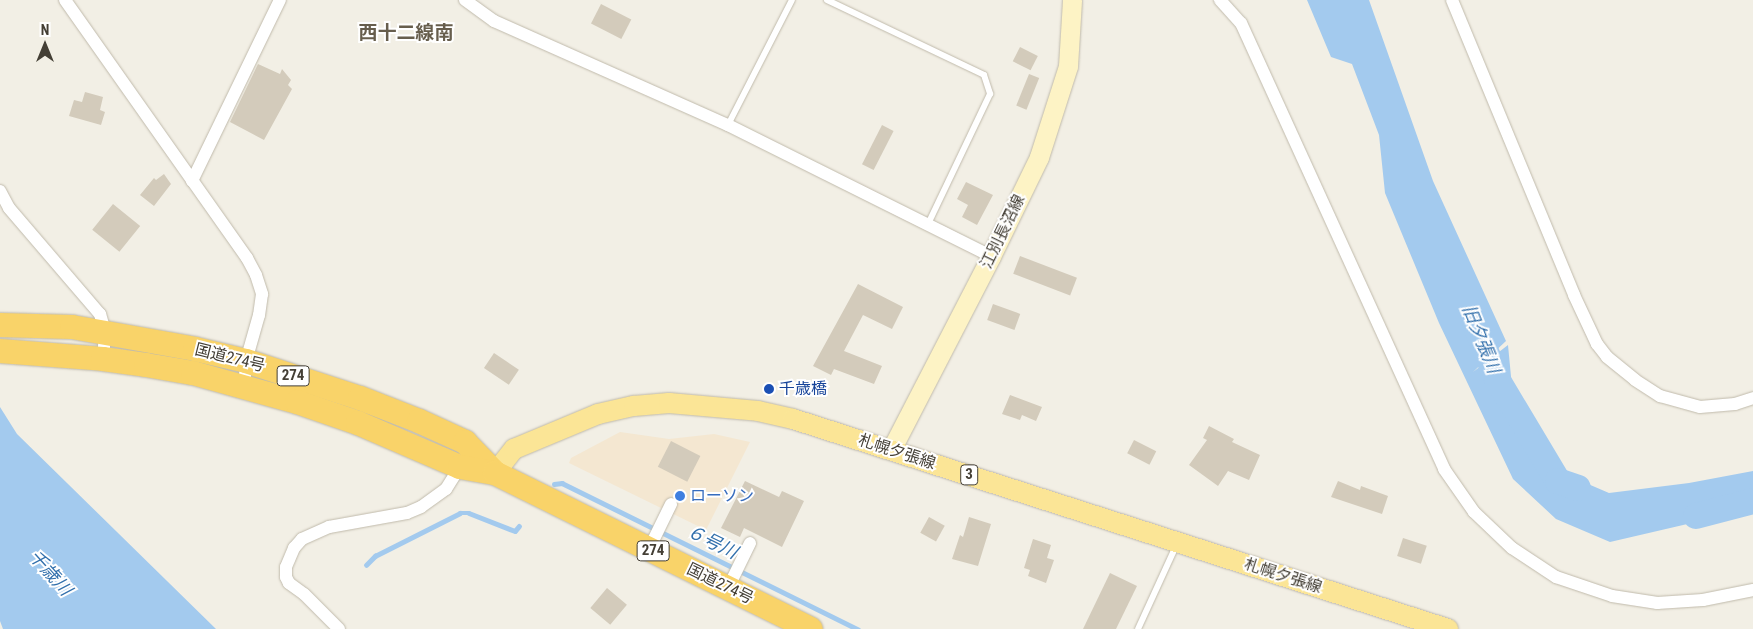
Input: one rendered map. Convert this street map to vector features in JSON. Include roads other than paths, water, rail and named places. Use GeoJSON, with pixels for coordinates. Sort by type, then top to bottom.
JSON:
{"type":"FeatureCollection","features":[{"type":"Feature","properties":{"kind":"highway","name":"国道274号"},"geometry":{"type":"LineString","coordinates":[[0,324],[72,327],[195,349],[246,361],[360,398],[420,420],[465,442],[495,473]]}},
{"type":"Feature","properties":{"kind":"highway","name":"国道274号"},"geometry":{"type":"LineString","coordinates":[[0,350],[97,358],[193,373],[297,402],[358,423],[460,467],[495,473],[651,544],[731,584],[811,629]]}},
{"type":"Feature","properties":{"kind":"main road","name":"江別長沼線"},"geometry":{"type":"LineString","coordinates":[[891,450],[991,256],[1039,157],[1068,66],[1072,0]]}},
{"type":"Feature","properties":{"kind":"main road","name":"札幌夕張線"},"geometry":{"type":"LineString","coordinates":[[495,473],[514,450],[590,417],[634,406],[670,404],[758,411],[794,419],[1448,629]]}},
{"type":"Feature","properties":{"kind":"street"},"geometry":{"type":"LineString","coordinates":[[65,0],[247,258],[256,275],[262,294],[259,315],[246,361],[244,387]]}},
{"type":"Feature","properties":{"kind":"street"},"geometry":{"type":"LineString","coordinates":[[192,181],[280,0]]}},
{"type":"Feature","properties":{"kind":"street"},"geometry":{"type":"LineString","coordinates":[[465,0],[494,21],[728,125],[991,256]]}},
{"type":"Feature","properties":{"kind":"street"},"geometry":{"type":"LineString","coordinates":[[1220,0],[1241,22],[1444,469],[1474,512],[1512,548],[1556,577],[1612,596],[1657,603],[1703,600],[1753,590]]}},
{"type":"Feature","properties":{"kind":"street"},"geometry":{"type":"LineString","coordinates":[[1452,0],[1574,295],[1597,344],[1607,357],[1635,380],[1660,396],[1700,407],[1735,404],[1753,398]]}},
{"type":"Feature","properties":{"kind":"street"},"geometry":{"type":"LineString","coordinates":[[0,191],[9,208],[100,314],[105,332],[97,358]]}},
{"type":"Feature","properties":{"kind":"street"},"geometry":{"type":"LineString","coordinates":[[339,629],[286,577],[286,567],[294,548],[309,535],[329,527],[407,512],[421,507],[446,489],[460,467]]}},
{"type":"Feature","properties":{"kind":"street"},"geometry":{"type":"LineString","coordinates":[[651,544],[671,504]]}},
{"type":"Feature","properties":{"kind":"street"},"geometry":{"type":"LineString","coordinates":[[731,584],[750,543]]}},
{"type":"Feature","properties":{"kind":"lane"},"geometry":{"type":"LineString","coordinates":[[728,125],[792,0]]}},
{"type":"Feature","properties":{"kind":"lane"},"geometry":{"type":"LineString","coordinates":[[827,0],[984,76],[990,94],[928,224]]}},
{"type":"Feature","properties":{"kind":"lane"},"geometry":{"type":"LineString","coordinates":[[1138,629],[1178,542]]}},
{"type":"Feature","properties":{"kind":"water"},"geometry":{"type":"Polygon","coordinates":[[[1307,0],[1369,0],[1433,181],[1506,341],[1473,372],[1508,345],[1516,429],[1537,462],[1609,493],[1689,483],[1753,471],[1753,497],[1696,522],[1610,542],[1556,519],[1513,479],[1439,323],[1385,193],[1379,135],[1352,64],[1331,57],[1307,0]]]}},
{"type":"Feature","properties":{"kind":"water","name":"千歳川"},"geometry":{"type":"Polygon","coordinates":[[[0,407],[17,434],[216,629],[3,629],[0,621],[0,407]]]}},
{"type":"Feature","properties":{"kind":"waterway","name":"旧夕張川"},"geometry":{"type":"LineString","coordinates":[[1475,324],[1497,379],[1558,481],[1578,488]]}},
{"type":"Feature","properties":{"kind":"waterway","name":"６号川"},"geometry":{"type":"LineString","coordinates":[[554,484],[562,483],[858,629]]}},
{"type":"Feature","properties":{"kind":"waterway","name":"旧夕張川"},"geometry":{"type":"LineString","coordinates":[[1696,516],[1753,501]]}},
{"type":"Feature","properties":{"kind":"waterway","name":"６号川"},"geometry":{"type":"LineString","coordinates":[[366,565],[375,556],[460,513],[469,513],[515,531],[519,526]]}},
{"type":"Feature","properties":{"kind":"place","name":"千歳橋"},"geometry":{"type":"Point","coordinates":[769,389]}},
{"type":"Feature","properties":{"kind":"place","name":"ローソン"},"geometry":{"type":"Point","coordinates":[680,496]}},
{"type":"Feature","properties":{"kind":"district","name":"西十二線南"},"geometry":{"type":"Point","coordinates":[406,33]}}]}
